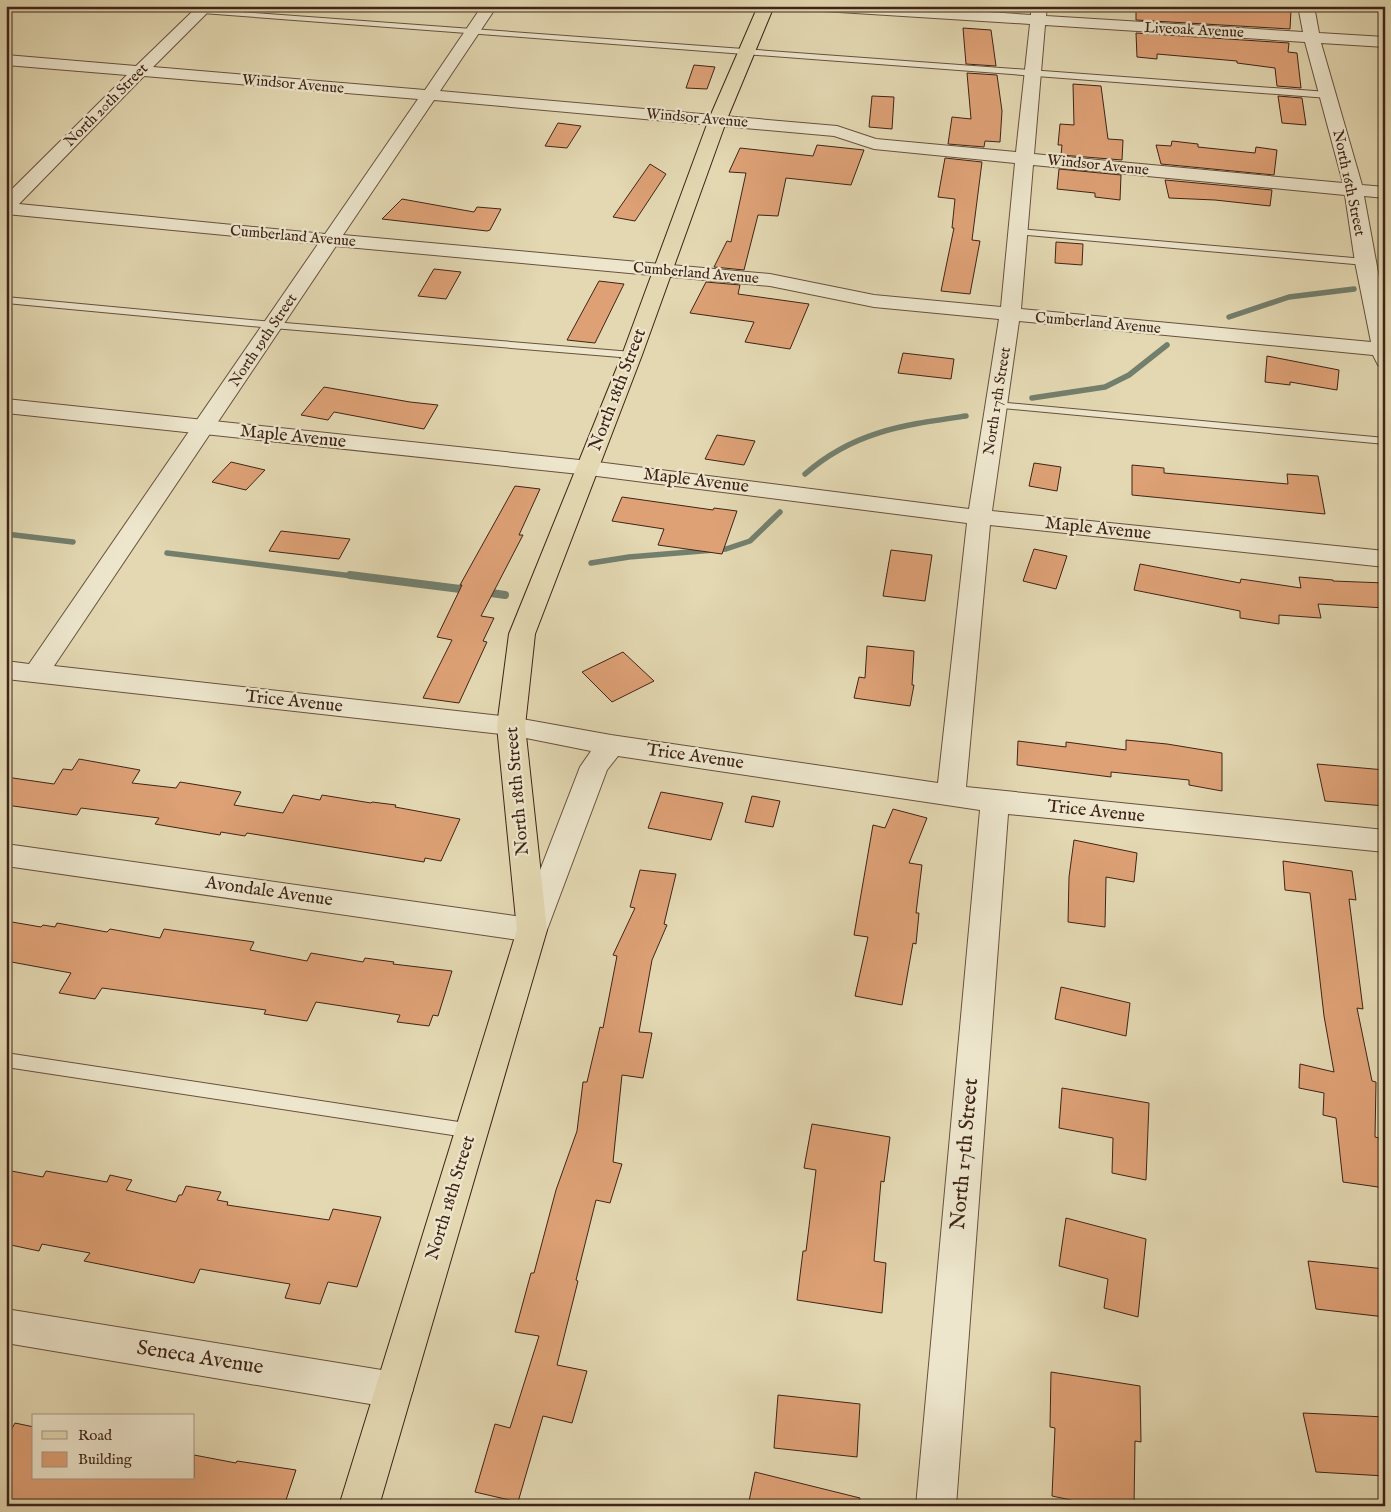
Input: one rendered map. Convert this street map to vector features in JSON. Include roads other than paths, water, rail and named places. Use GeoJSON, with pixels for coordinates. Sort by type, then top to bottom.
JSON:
{"type":"FeatureCollection","features":[{"type":"Feature","properties":{"kind":"main road","name":"North 18th Street"},"geometry":{"type":"LineString","coordinates":[[359,1506],[532,930],[511,726],[522,634],[589,468],[665,269],[718,119],[766,6]]}},
{"type":"Feature","properties":{"kind":"street","name":"North 19th Street"},"geometry":{"type":"LineString","coordinates":[[35,674],[490,6]]}},
{"type":"Feature","properties":{"kind":"street","name":"Liveoak Avenue"},"geometry":{"type":"LineString","coordinates":[[823,6],[1039,13],[1385,42]]}},
{"type":"Feature","properties":{"kind":"street","name":"North 16th Street"},"geometry":{"type":"LineString","coordinates":[[1306,6],[1312,37],[1354,191],[1365,262],[1384,353]]}},
{"type":"Feature","properties":{"kind":"street","name":"North 20th Street"},"geometry":{"type":"LineString","coordinates":[[6,207],[140,70],[204,9]]}},
{"type":"Feature","properties":{"kind":"street","name":"North 17th Street"},"geometry":{"type":"LineString","coordinates":[[951,795],[980,516],[1010,315],[1039,13]]}},
{"type":"Feature","properties":{"kind":"street","name":"Windsor Avenue"},"geometry":{"type":"LineString","coordinates":[[6,60],[718,119],[838,131],[874,144],[1385,193]]}},
{"type":"Feature","properties":{"kind":"street","name":"Cumberland Avenue"},"geometry":{"type":"LineString","coordinates":[[6,207],[331,240],[770,280],[874,301],[1384,353]]}},
{"type":"Feature","properties":{"kind":"street","name":"Maple Avenue"},"geometry":{"type":"LineString","coordinates":[[6,406],[589,468],[980,516],[1385,559]]}},
{"type":"Feature","properties":{"kind":"street","name":"Trice Avenue"},"geometry":{"type":"LineString","coordinates":[[6,670],[511,726],[611,745],[995,802],[1385,841]]}},
{"type":"Feature","properties":{"kind":"street"},"geometry":{"type":"LineString","coordinates":[[532,930],[594,767],[611,745]]}},
{"type":"Feature","properties":{"kind":"street","name":"North 17th Street"},"geometry":{"type":"LineString","coordinates":[[936,1506],[995,802]]}},
{"type":"Feature","properties":{"kind":"street","name":"Avondale Avenue"},"geometry":{"type":"LineString","coordinates":[[6,855],[532,930]]}},
{"type":"Feature","properties":{"kind":"street","name":"Seneca Avenue"},"geometry":{"type":"LineString","coordinates":[[6,1326],[394,1390]]}},
{"type":"Feature","properties":{"kind":"lane"},"geometry":{"type":"LineString","coordinates":[[204,9],[746,52],[1328,95]]}},
{"type":"Feature","properties":{"kind":"lane"},"geometry":{"type":"LineString","coordinates":[[1019,232],[1365,262]]}},
{"type":"Feature","properties":{"kind":"lane"},"geometry":{"type":"LineString","coordinates":[[6,300],[273,325],[632,355]]}},
{"type":"Feature","properties":{"kind":"lane"},"geometry":{"type":"LineString","coordinates":[[996,405],[1385,441]]}},
{"type":"Feature","properties":{"kind":"lane"},"geometry":{"type":"LineString","coordinates":[[6,1060],[472,1131]]}},
{"type":"Feature","properties":{"kind":"waterway"},"geometry":{"type":"LineString","coordinates":[[1229,317],[1289,297],[1354,289]]}},
{"type":"Feature","properties":{"kind":"waterway"},"geometry":{"type":"LineString","coordinates":[[1032,398],[1105,387],[1129,375],[1167,345]]}},
{"type":"Feature","properties":{"kind":"waterway"},"geometry":{"type":"LineString","coordinates":[[805,474],[842,448],[861,439],[901,427],[966,416]]}},
{"type":"Feature","properties":{"kind":"waterway"},"geometry":{"type":"LineString","coordinates":[[591,563],[629,557],[726,549],[750,541],[780,512]]}},
{"type":"Feature","properties":{"kind":"waterway"},"geometry":{"type":"LineString","coordinates":[[6,534],[73,542]]}},
{"type":"Feature","properties":{"kind":"waterway"},"geometry":{"type":"LineString","coordinates":[[167,553],[360,577]]}},
{"type":"Feature","properties":{"kind":"waterway"},"geometry":{"type":"LineString","coordinates":[[350,575],[468,590]]}},
{"type":"Feature","properties":{"kind":"waterway"},"geometry":{"type":"LineString","coordinates":[[484,592],[505,595]]}}]}
